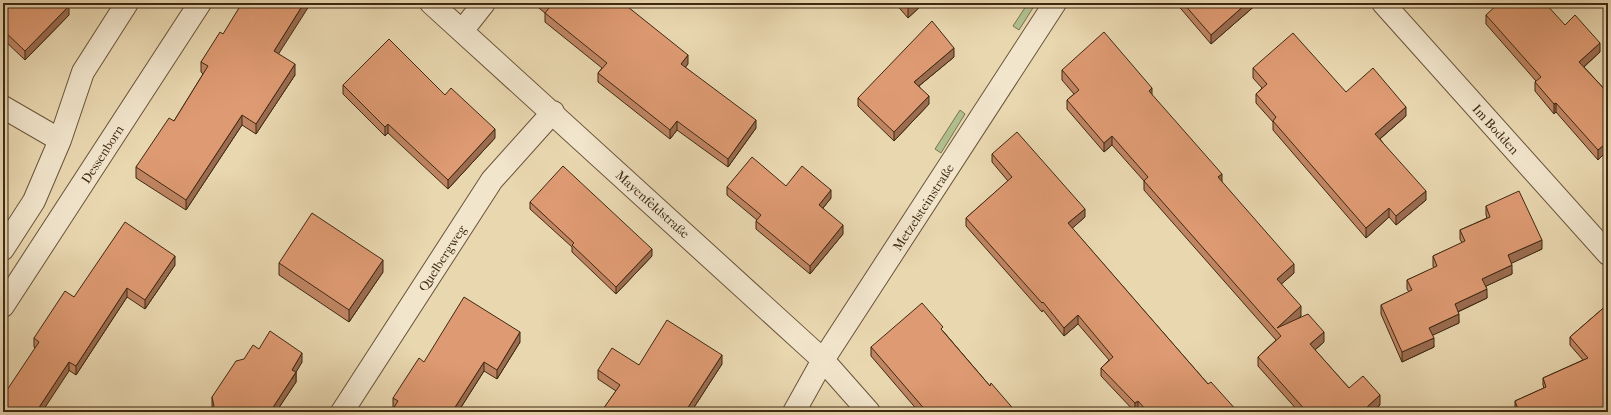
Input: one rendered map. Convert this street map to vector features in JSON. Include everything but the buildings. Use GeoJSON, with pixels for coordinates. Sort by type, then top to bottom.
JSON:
{"type":"FeatureCollection","features":[{"type":"Feature","properties":{"kind":"street"},"geometry":{"type":"LineString","coordinates":[[3,249],[34,201],[60,140],[83,72],[127,3]]}},
{"type":"Feature","properties":{"kind":"street","name":"Dessenborn"},"geometry":{"type":"LineString","coordinates":[[3,306],[200,3]]}},
{"type":"Feature","properties":{"kind":"street","name":"Mayenfeldstraße"},"geometry":{"type":"LineString","coordinates":[[431,3],[553,112],[823,360],[869,412]]}},
{"type":"Feature","properties":{"kind":"street"},"geometry":{"type":"LineString","coordinates":[[462,31],[484,3]]}},
{"type":"Feature","properties":{"kind":"street","name":"Metzelsteinstraße"},"geometry":{"type":"LineString","coordinates":[[794,412],[823,360],[1055,3]]}},
{"type":"Feature","properties":{"kind":"street","name":"Im Bodden"},"geometry":{"type":"LineString","coordinates":[[1384,3],[1608,254]]}},
{"type":"Feature","properties":{"kind":"street"},"geometry":{"type":"LineString","coordinates":[[3,107],[60,140]]}},
{"type":"Feature","properties":{"kind":"street","name":"Quelbergweg"},"geometry":{"type":"LineString","coordinates":[[342,412],[492,180],[553,112]]}},
{"type":"Feature","properties":{"kind":"green space"},"geometry":{"type":"Polygon","coordinates":[[[1028,3],[1036,3],[1019,30],[1013,26],[1028,3]]]}},
{"type":"Feature","properties":{"kind":"green space"},"geometry":{"type":"Polygon","coordinates":[[[960,110],[965,114],[941,153],[935,149],[960,110]]]}}]}
